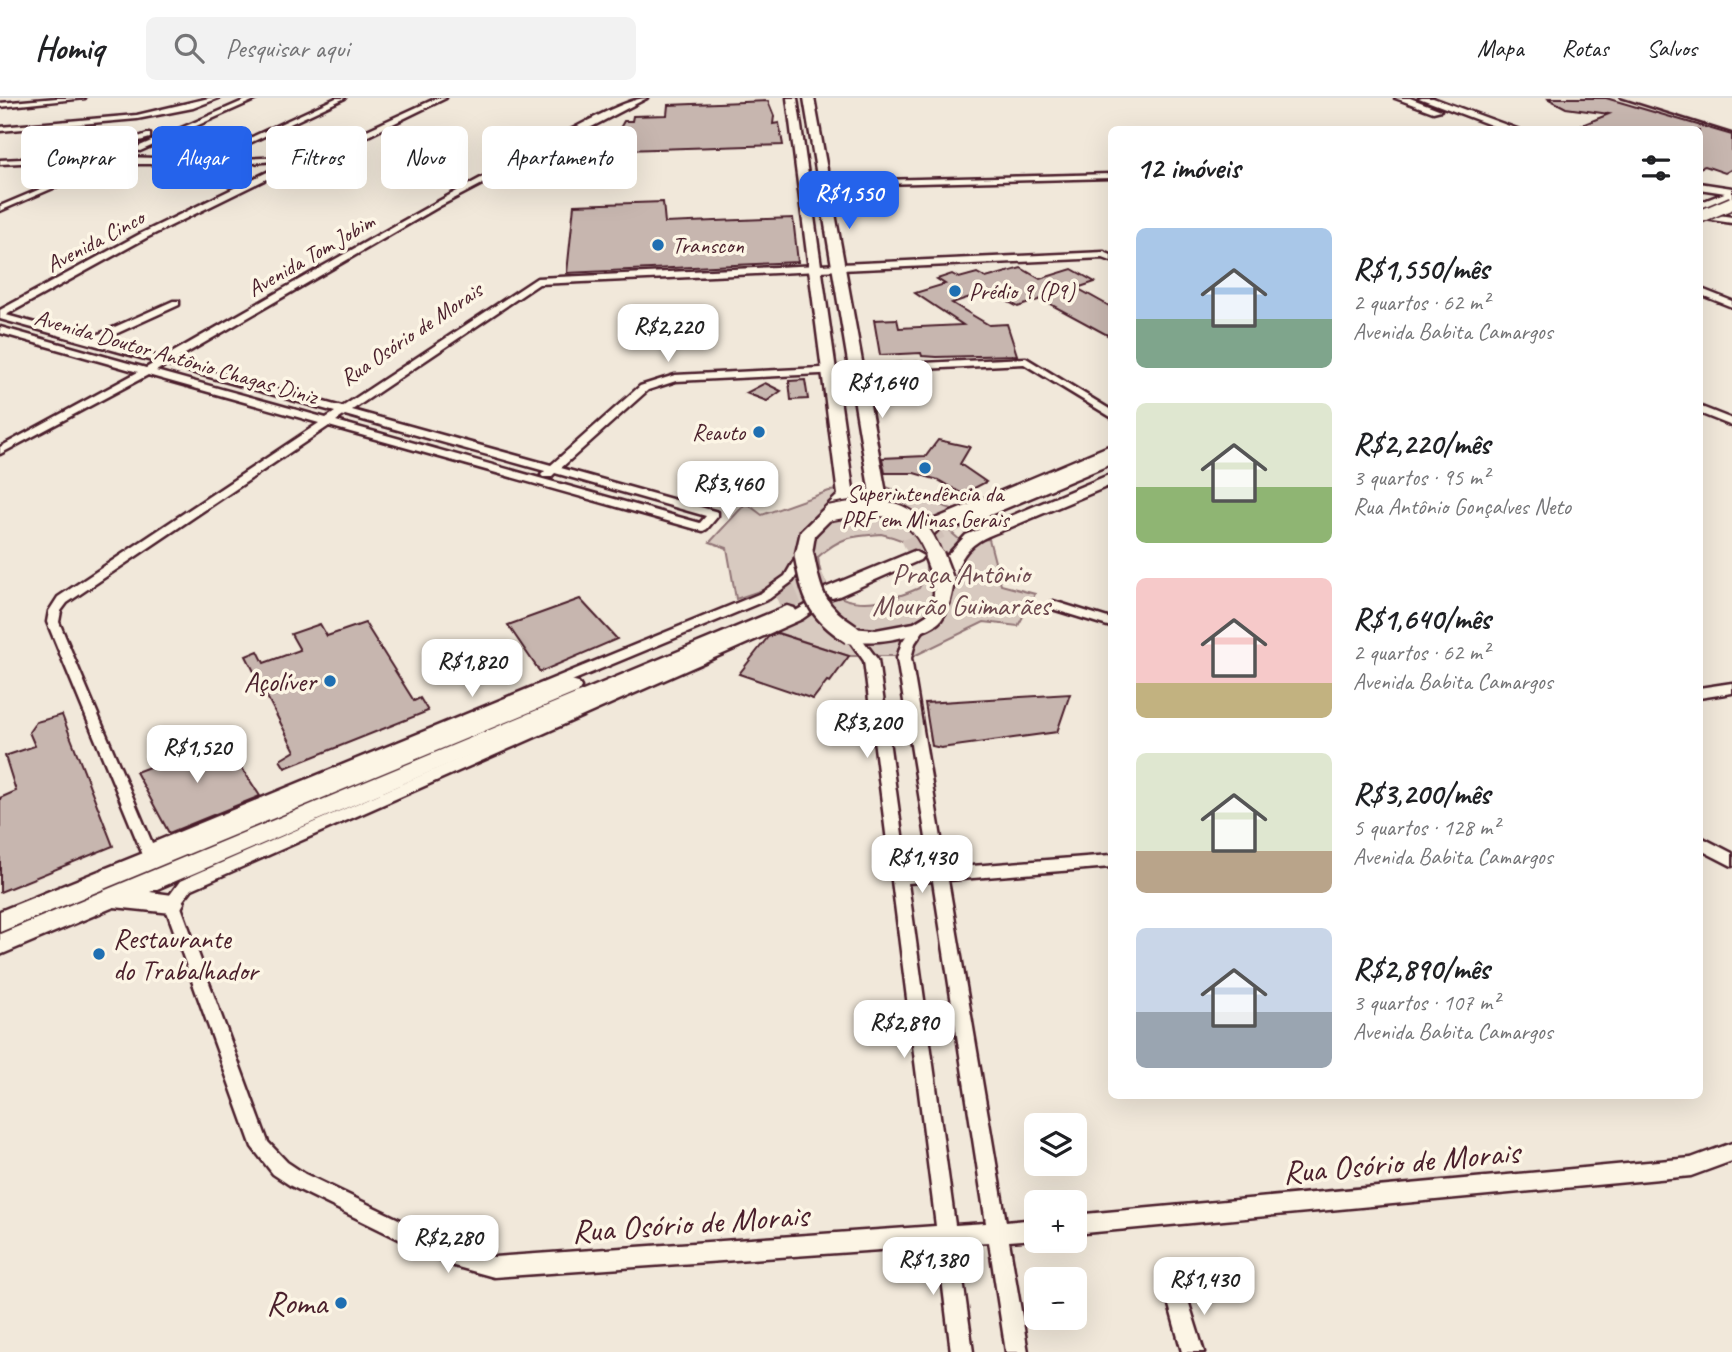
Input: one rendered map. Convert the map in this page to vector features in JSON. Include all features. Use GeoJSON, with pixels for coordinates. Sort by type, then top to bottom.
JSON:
{"type":"FeatureCollection","features":[{"type":"Feature","properties":{"kind":"highway"},"geometry":{"type":"LineString","coordinates":[[1703,206],[1730,190]]}},
{"type":"Feature","properties":{"kind":"highway"},"geometry":{"type":"LineString","coordinates":[[1703,214],[1732,203]]}},
{"type":"Feature","properties":{"kind":"highway"},"geometry":{"type":"LineString","coordinates":[[1108,458],[963,525],[1108,468]]}},
{"type":"Feature","properties":{"kind":"highway"},"geometry":{"type":"LineString","coordinates":[[830,586],[909,552]]}},
{"type":"Feature","properties":{"kind":"highway"},"geometry":{"type":"LineString","coordinates":[[0,922],[782,607],[0,945]]}},
{"type":"Feature","properties":{"kind":"highway"},"geometry":{"type":"LineString","coordinates":[[35,908],[148,851]]}},
{"type":"Feature","properties":{"kind":"highway"},"geometry":{"type":"LineString","coordinates":[[109,898],[172,903]]}},
{"type":"Feature","properties":{"kind":"main road"},"geometry":{"type":"LineString","coordinates":[[792,98],[846,496],[807,534],[804,552],[815,604],[829,620],[851,634],[876,636],[919,628],[933,619],[942,605],[944,581],[951,560],[972,538],[1108,480]]}},
{"type":"Feature","properties":{"kind":"main road"},"geometry":{"type":"LineString","coordinates":[[809,98],[854,369],[878,494],[890,509]]}},
{"type":"Feature","properties":{"kind":"main road"},"geometry":{"type":"LineString","coordinates":[[1400,98],[1479,126]]}},
{"type":"Feature","properties":{"kind":"main road"},"geometry":{"type":"LineString","coordinates":[[1424,98],[1504,126]]}},
{"type":"Feature","properties":{"kind":"main road"},"geometry":{"type":"LineString","coordinates":[[1703,187],[1730,190]]}},
{"type":"Feature","properties":{"kind":"main road"},"geometry":{"type":"LineString","coordinates":[[1703,216],[1726,219]]}},
{"type":"Feature","properties":{"kind":"main road"},"geometry":{"type":"LineString","coordinates":[[1703,222],[1726,219]]}},
{"type":"Feature","properties":{"kind":"main road"},"geometry":{"type":"LineString","coordinates":[[924,535],[934,525],[1108,450]]}},
{"type":"Feature","properties":{"kind":"main road"},"geometry":{"type":"LineString","coordinates":[[830,513],[858,508],[890,509],[910,518],[924,535],[944,581]]}},
{"type":"Feature","properties":{"kind":"street"},"geometry":{"type":"LineString","coordinates":[[1,104],[33,98]]}},
{"type":"Feature","properties":{"kind":"street"},"geometry":{"type":"LineString","coordinates":[[48,98],[60,100]]}},
{"type":"Feature","properties":{"kind":"street"},"geometry":{"type":"LineString","coordinates":[[1,104],[82,98]]}},
{"type":"Feature","properties":{"kind":"street"},"geometry":{"type":"LineString","coordinates":[[0,129],[153,114],[216,98]]}},
{"type":"Feature","properties":{"kind":"street"},"geometry":{"type":"LineString","coordinates":[[138,138],[240,98]]}},
{"type":"Feature","properties":{"kind":"street"},"geometry":{"type":"LineString","coordinates":[[190,126],[256,98]]}},
{"type":"Feature","properties":{"kind":"street"},"geometry":{"type":"LineString","coordinates":[[252,139],[342,98]]}},
{"type":"Feature","properties":{"kind":"street"},"geometry":{"type":"LineString","coordinates":[[252,156],[324,145],[429,98]]}},
{"type":"Feature","properties":{"kind":"street","name":"Avenida Cinco"},"geometry":{"type":"LineString","coordinates":[[367,134],[443,98]]}},
{"type":"Feature","properties":{"kind":"street","name":"Avenida Tom Jobim"},"geometry":{"type":"LineString","coordinates":[[0,450],[164,362],[438,204],[593,121],[644,98]]}},
{"type":"Feature","properties":{"kind":"street"},"geometry":{"type":"LineString","coordinates":[[149,152],[152,144]]}},
{"type":"Feature","properties":{"kind":"street"},"geometry":{"type":"LineString","coordinates":[[138,150],[152,152]]}},
{"type":"Feature","properties":{"kind":"street"},"geometry":{"type":"LineString","coordinates":[[0,160],[21,157]]}},
{"type":"Feature","properties":{"kind":"street"},"geometry":{"type":"LineString","coordinates":[[0,160],[21,160]]}},
{"type":"Feature","properties":{"kind":"street"},"geometry":{"type":"LineString","coordinates":[[138,161],[266,162]]}},
{"type":"Feature","properties":{"kind":"street","name":"Avenida Cinco"},"geometry":{"type":"LineString","coordinates":[[0,315],[266,172]]}},
{"type":"Feature","properties":{"kind":"street"},"geometry":{"type":"LineString","coordinates":[[803,184],[1108,176]]}},
{"type":"Feature","properties":{"kind":"street"},"geometry":{"type":"LineString","coordinates":[[0,199],[21,189]]}},
{"type":"Feature","properties":{"kind":"street"},"geometry":{"type":"LineString","coordinates":[[0,209],[47,189]]}},
{"type":"Feature","properties":{"kind":"street","name":"Rua Osório de Morais"},"geometry":{"type":"LineString","coordinates":[[148,851],[53,622],[55,611],[64,598],[537,281],[1108,256]]}},
{"type":"Feature","properties":{"kind":"street"},"geometry":{"type":"LineString","coordinates":[[1703,293],[1732,304]]}},
{"type":"Feature","properties":{"kind":"street"},"geometry":{"type":"LineString","coordinates":[[91,341],[176,303]]}},
{"type":"Feature","properties":{"kind":"street","name":"Avenida Doutor Antônio Chagas Diniz"},"geometry":{"type":"LineString","coordinates":[[0,315],[714,514],[703,527],[0,330]]}},
{"type":"Feature","properties":{"kind":"street"},"geometry":{"type":"LineString","coordinates":[[539,481],[644,388],[675,378],[1026,361],[1108,412]]}},
{"type":"Feature","properties":{"kind":"street"},"geometry":{"type":"LineString","coordinates":[[1703,411],[1732,423]]}},
{"type":"Feature","properties":{"kind":"street"},"geometry":{"type":"LineString","coordinates":[[148,851],[765,596],[782,587],[796,573],[804,552]]}},
{"type":"Feature","properties":{"kind":"street"},"geometry":{"type":"LineString","coordinates":[[172,903],[186,885],[808,611],[815,604]]}},
{"type":"Feature","properties":{"kind":"street"},"geometry":{"type":"LineString","coordinates":[[1053,605],[1108,622]]}},
{"type":"Feature","properties":{"kind":"street"},"geometry":{"type":"LineString","coordinates":[[919,628],[909,642],[904,657],[1017,1352]]}},
{"type":"Feature","properties":{"kind":"street"},"geometry":{"type":"LineString","coordinates":[[851,634],[872,660],[962,1352]]}},
{"type":"Feature","properties":{"kind":"street"},"geometry":{"type":"LineString","coordinates":[[1703,692],[1732,688]]}},
{"type":"Feature","properties":{"kind":"street"},"geometry":{"type":"LineString","coordinates":[[1703,844],[1732,860]]}},
{"type":"Feature","properties":{"kind":"street"},"geometry":{"type":"LineString","coordinates":[[901,878],[1108,861]]}},
{"type":"Feature","properties":{"kind":"street","name":"Rua Osório de Morais"},"geometry":{"type":"LineString","coordinates":[[172,903],[261,1147],[280,1168],[298,1180],[461,1259],[494,1267],[946,1237],[1024,1229]]}},
{"type":"Feature","properties":{"kind":"street","name":"Rua Osório de Morais"},"geometry":{"type":"LineString","coordinates":[[1087,1224],[1691,1167],[1732,1152]]}},
{"type":"Feature","properties":{"kind":"street"},"geometry":{"type":"LineString","coordinates":[[1176,1294],[1193,1352]]}},
{"type":"Feature","properties":{"kind":"green space","name":"Praça Antônio Mourão Guimarães"},"geometry":{"type":"Polygon","coordinates":[[[883,486],[958,511],[938,521],[961,541],[989,539],[1001,585],[1035,594],[1018,626],[984,622],[914,656],[849,656],[772,631],[799,612],[774,586],[736,599],[727,548],[710,542],[746,503],[762,515],[829,491],[883,486]],[[881,534],[847,539],[833,545],[818,557],[822,576],[830,589],[841,597],[871,602],[919,588],[926,572],[922,556],[904,541],[881,534]]]}},
{"type":"Feature","properties":{"kind":"building"},"geometry":{"type":"Polygon","coordinates":[[[1547,98],[1606,98],[1701,126],[1580,126],[1609,114],[1566,108],[1547,98]]]}},
{"type":"Feature","properties":{"kind":"building"},"geometry":{"type":"Polygon","coordinates":[[[768,101],[774,116],[773,124],[779,123],[783,145],[637,150],[637,126],[621,126],[624,121],[632,121],[633,116],[667,115],[668,105],[768,101]]]}},
{"type":"Feature","properties":{"kind":"building"},"geometry":{"type":"Polygon","coordinates":[[[1703,126],[1732,135],[1732,169],[1725,173],[1703,167],[1703,126]]]}},
{"type":"Feature","properties":{"kind":"building"},"geometry":{"type":"Polygon","coordinates":[[[663,202],[665,223],[793,218],[798,262],[567,273],[574,205],[663,202]]]}},
{"type":"Feature","properties":{"kind":"building"},"geometry":{"type":"Polygon","coordinates":[[[1021,268],[1040,279],[1072,269],[1095,282],[1077,288],[1108,305],[1108,335],[1041,299],[1018,307],[988,291],[952,303],[989,325],[1007,324],[1017,355],[880,355],[874,320],[897,319],[899,328],[963,325],[915,293],[945,284],[937,279],[952,274],[959,278],[977,273],[986,278],[1021,268]]]}},
{"type":"Feature","properties":{"kind":"building"},"geometry":{"type":"Polygon","coordinates":[[[805,380],[808,399],[791,400],[789,381],[805,380]]]}},
{"type":"Feature","properties":{"kind":"building"},"geometry":{"type":"Polygon","coordinates":[[[765,383],[781,391],[767,401],[746,393],[765,383]]]}},
{"type":"Feature","properties":{"kind":"building","name":"Superintendência da PRF em Minas Gerais"},"geometry":{"type":"Polygon","coordinates":[[[938,440],[970,447],[960,464],[986,482],[963,494],[938,480],[914,473],[885,473],[882,458],[926,456],[938,440]]]}},
{"type":"Feature","properties":{"kind":"building"},"geometry":{"type":"Polygon","coordinates":[[[580,599],[617,639],[540,672],[508,625],[580,599]]]}},
{"type":"Feature","properties":{"kind":"building","name":"Açolíver"},"geometry":{"type":"Polygon","coordinates":[[[365,623],[414,701],[420,698],[428,711],[285,768],[280,760],[295,751],[246,656],[258,651],[264,663],[300,650],[291,634],[320,624],[327,636],[365,623]]]}},
{"type":"Feature","properties":{"kind":"building"},"geometry":{"type":"Polygon","coordinates":[[[777,633],[849,656],[830,682],[827,681],[813,699],[739,674],[768,637],[777,633]]]}},
{"type":"Feature","properties":{"kind":"building"},"geometry":{"type":"Polygon","coordinates":[[[1070,694],[1057,732],[941,748],[932,746],[925,703],[1070,694]]]}},
{"type":"Feature","properties":{"kind":"building"},"geometry":{"type":"Polygon","coordinates":[[[62,715],[113,846],[0,892],[0,798],[16,791],[5,756],[35,746],[29,732],[36,722],[62,715]]]}},
{"type":"Feature","properties":{"kind":"building"},"geometry":{"type":"Polygon","coordinates":[[[223,739],[260,796],[169,833],[136,772],[223,739]]]}},
{"type":"Feature","properties":{"kind":"tunnel"},"geometry":{"type":"LineString","coordinates":[[905,548],[960,521]]}},
{"type":"Feature","properties":{"kind":"tunnel"},"geometry":{"type":"LineString","coordinates":[[778,602],[827,581]]}},
{"type":"Feature","properties":{"kind":"railway"},"geometry":{"type":"LineString","coordinates":[[1620,98],[1732,133]]}},
{"type":"Feature","properties":{"kind":"place","name":"Transcon"},"geometry":{"type":"Point","coordinates":[658,245]}},
{"type":"Feature","properties":{"kind":"place","name":"Prédio 9 (P9)"},"geometry":{"type":"Point","coordinates":[955,291]}},
{"type":"Feature","properties":{"kind":"place","name":"Reauto"},"geometry":{"type":"Point","coordinates":[759,432]}},
{"type":"Feature","properties":{"kind":"place","name":"Superintendência da PRF em Minas Gerais"},"geometry":{"type":"Point","coordinates":[925,468]}},
{"type":"Feature","properties":{"kind":"place","name":"Açolíver"},"geometry":{"type":"Point","coordinates":[330,681]}},
{"type":"Feature","properties":{"kind":"place","name":"Restaurante do Trabalhador"},"geometry":{"type":"Point","coordinates":[99,954]}},
{"type":"Feature","properties":{"kind":"place","name":"Roma"},"geometry":{"type":"Point","coordinates":[341,1303]}}]}
